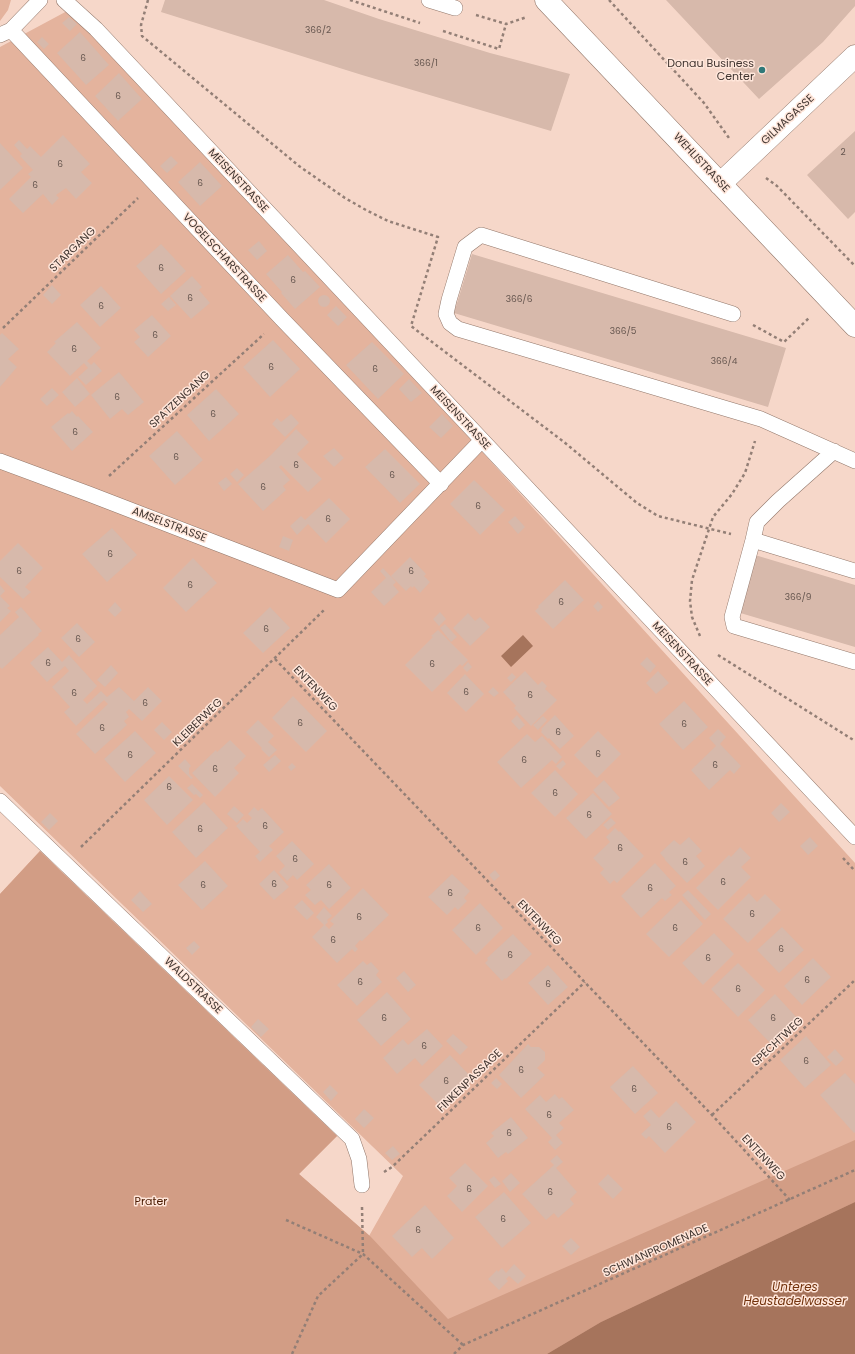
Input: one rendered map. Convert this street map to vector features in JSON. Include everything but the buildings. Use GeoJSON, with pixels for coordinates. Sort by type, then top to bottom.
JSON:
{"type":"FeatureCollection","features":[{"type":"Feature","properties":{"kind":"street","name":"WEHLISTRASSE"},"geometry":{"type":"LineString","coordinates":[[546,0],[855,326]]}},
{"type":"Feature","properties":{"kind":"street","name":"GILMAGASSE"},"geometry":{"type":"LineString","coordinates":[[720,184],[855,56]]}},
{"type":"Feature","properties":{"kind":"lane"},"geometry":{"type":"LineString","coordinates":[[5,32],[40,0]]}},
{"type":"Feature","properties":{"kind":"lane","name":"MEISENSTRASSE"},"geometry":{"type":"LineString","coordinates":[[64,0],[96,29],[481,441],[855,837]]}},
{"type":"Feature","properties":{"kind":"lane"},"geometry":{"type":"LineString","coordinates":[[429,0],[455,8]]}},
{"type":"Feature","properties":{"kind":"lane","name":"VOGELSCHARSTRASSE"},"geometry":{"type":"LineString","coordinates":[[5,32],[154,183],[281,318],[441,484]]}},
{"type":"Feature","properties":{"kind":"lane"},"geometry":{"type":"LineString","coordinates":[[733,314],[481,235],[465,247],[446,314],[450,323],[458,329],[761,419],[834,450],[855,461]]}},
{"type":"Feature","properties":{"kind":"lane"},"geometry":{"type":"LineString","coordinates":[[338,590],[481,441]]}},
{"type":"Feature","properties":{"kind":"lane"},"geometry":{"type":"LineString","coordinates":[[834,450],[778,500],[757,522],[732,617],[734,626],[855,662]]}},
{"type":"Feature","properties":{"kind":"lane","name":"AMSELSTRASSE"},"geometry":{"type":"LineString","coordinates":[[0,461],[338,590]]}},
{"type":"Feature","properties":{"kind":"lane"},"geometry":{"type":"LineString","coordinates":[[753,540],[855,571]]}},
{"type":"Feature","properties":{"kind":"lane","name":"WALDSTRASSE"},"geometry":{"type":"LineString","coordinates":[[0,801],[352,1139],[359,1159],[362,1186]]}},
{"type":"Feature","properties":{"kind":"path"},"geometry":{"type":"LineString","coordinates":[[609,0],[704,103],[744,162],[777,186],[855,266]]}},
{"type":"Feature","properties":{"kind":"path"},"geometry":{"type":"LineString","coordinates":[[455,8],[506,24],[532,16]]}},
{"type":"Feature","properties":{"kind":"path","name":"STARGANG"},"geometry":{"type":"LineString","coordinates":[[3,328],[154,183]]}},
{"type":"Feature","properties":{"kind":"path"},"geometry":{"type":"LineString","coordinates":[[733,314],[784,342],[813,314]]}},
{"type":"Feature","properties":{"kind":"path","name":"SPATZENGANG"},"geometry":{"type":"LineString","coordinates":[[89,494],[281,318]]}},
{"type":"Feature","properties":{"kind":"path","name":"KLEIBERWEG"},"geometry":{"type":"LineString","coordinates":[[63,861],[72,856],[275,659],[327,606],[338,590]]}},
{"type":"Feature","properties":{"kind":"path","name":"ENTENWEG"},"geometry":{"type":"LineString","coordinates":[[275,659],[712,1115],[790,1200]]}},
{"type":"Feature","properties":{"kind":"path","name":"SPECHTWEG"},"geometry":{"type":"LineString","coordinates":[[712,1115],[855,980]]}},
{"type":"Feature","properties":{"kind":"path","name":"FINKENPASSAGE"},"geometry":{"type":"LineString","coordinates":[[362,1186],[392,1167],[585,982]]}},
{"type":"Feature","properties":{"kind":"path","name":"SCHWANPROMENADE"},"geometry":{"type":"LineString","coordinates":[[462,1345],[855,1170]]}},
{"type":"Feature","properties":{"kind":"path"},"geometry":{"type":"LineString","coordinates":[[292,1354],[318,1296],[363,1254],[362,1186]]}},
{"type":"Feature","properties":{"kind":"path"},"geometry":{"type":"LineString","coordinates":[[286,1220],[363,1254],[462,1345],[454,1354]]}},
{"type":"Feature","properties":{"kind":"green space"},"geometry":{"type":"Polygon","coordinates":[[[0,0],[11,0],[8,10],[0,21],[0,0]]]}},
{"type":"Feature","properties":{"kind":"green space"},"geometry":{"type":"Polygon","coordinates":[[[69,10],[476,445],[855,863],[855,1354],[0,1354],[0,894],[40,851],[337,1136],[299,1174],[369,1236],[403,1176],[0,786],[0,47],[69,10]]]}},
{"type":"Feature","properties":{"kind":"green space","name":"Prater"},"geometry":{"type":"Polygon","coordinates":[[[40,851],[337,1136],[299,1174],[370,1236],[448,1319],[855,1140],[855,1202],[601,1322],[547,1354],[0,1354],[0,894],[40,851]]]}},
{"type":"Feature","properties":{"kind":"water"},"geometry":{"type":"Polygon","coordinates":[[[523,635],[533,646],[511,667],[501,656],[523,635]]]}},
{"type":"Feature","properties":{"kind":"water","name":"Unteres Heustadelwasser"},"geometry":{"type":"Polygon","coordinates":[[[855,1202],[855,1354],[547,1354],[601,1322],[855,1202]]]}},
{"type":"Feature","properties":{"kind":"place","name":"Donau Business Center"},"geometry":{"type":"Point","coordinates":[762,70]}}]}
